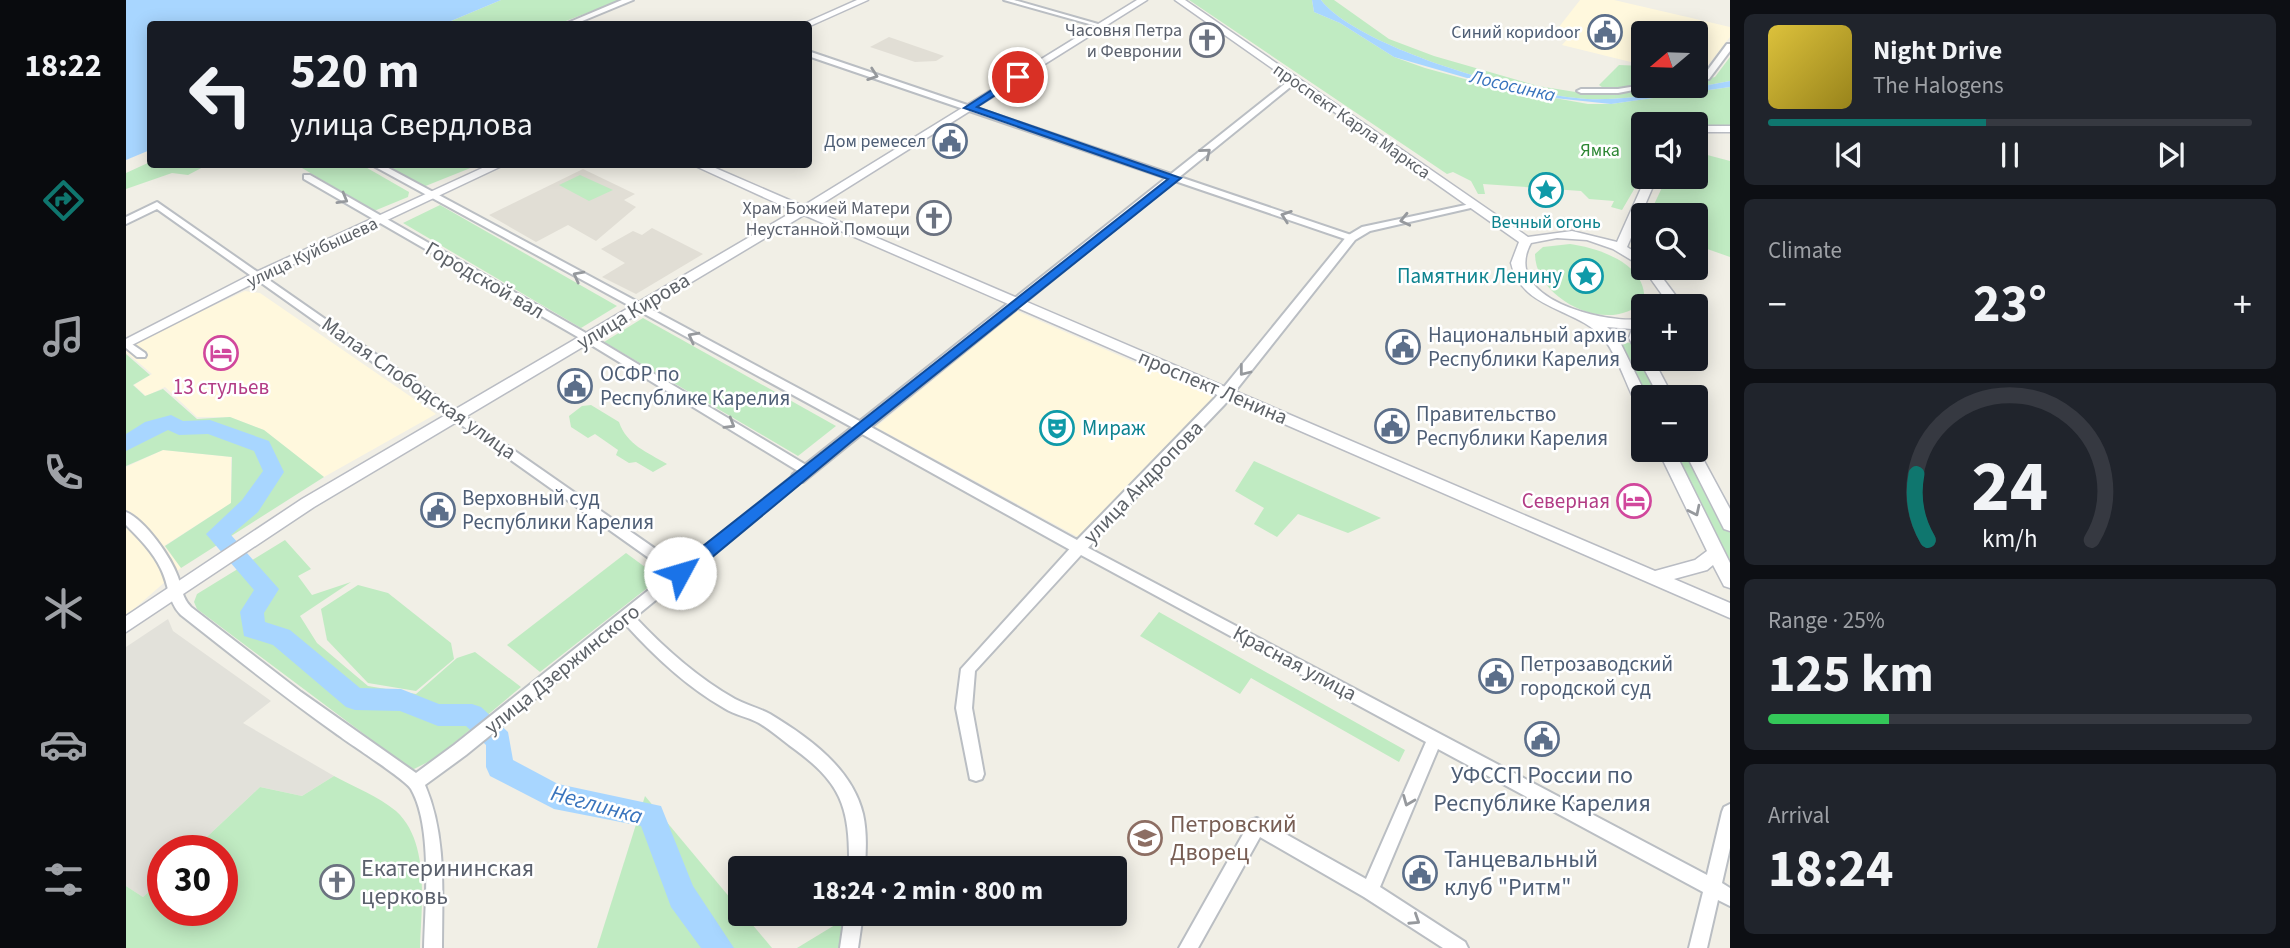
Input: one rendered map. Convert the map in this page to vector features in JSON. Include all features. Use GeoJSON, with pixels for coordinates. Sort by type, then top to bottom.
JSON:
{"type":"FeatureCollection","features":[{"type":"Feature","properties":{"kind":"main road"},"geometry":{"type":"LineString","coordinates":[[812,22],[864,0]]}},
{"type":"Feature","properties":{"kind":"main road","name":"улица Кирова"},"geometry":{"type":"LineString","coordinates":[[126,625],[263,533],[803,210],[1143,0]]}},
{"type":"Feature","properties":{"kind":"main road","name":"проспект Карла Маркса"},"geometry":{"type":"LineString","coordinates":[[1179,0],[1526,241]]}},
{"type":"Feature","properties":{"kind":"main road"},"geometry":{"type":"LineString","coordinates":[[1708,129],[1730,129]]}},
{"type":"Feature","properties":{"kind":"main road","name":"улица Куйбышева"},"geometry":{"type":"LineString","coordinates":[[126,344],[258,276],[492,168]]}},
{"type":"Feature","properties":{"kind":"main road","name":"проспект Ленина"},"geometry":{"type":"LineString","coordinates":[[705,168],[1730,611]]}},
{"type":"Feature","properties":{"kind":"main road"},"geometry":{"type":"LineString","coordinates":[[1621,247],[1647,189]]}},
{"type":"Feature","properties":{"kind":"main road"},"geometry":{"type":"LineString","coordinates":[[1631,254],[1621,247],[1586,236],[1568,235],[1526,241],[1518,266],[1526,281],[1551,302],[1590,320],[1631,325]]}},
{"type":"Feature","properties":{"kind":"main road"},"geometry":{"type":"LineString","coordinates":[[1657,280],[1668,294]]}},
{"type":"Feature","properties":{"kind":"main road"},"geometry":{"type":"LineString","coordinates":[[1590,320],[1611,338],[1634,385]]}},
{"type":"Feature","properties":{"kind":"main road"},"geometry":{"type":"LineString","coordinates":[[1671,462],[1728,575]]}},
{"type":"Feature","properties":{"kind":"main road"},"geometry":{"type":"LineString","coordinates":[[1698,462],[1730,525]]}},
{"type":"Feature","properties":{"kind":"main road"},"geometry":{"type":"LineString","coordinates":[[1654,578],[1701,565],[1716,553]]}},
{"type":"Feature","properties":{"kind":"street"},"geometry":{"type":"LineString","coordinates":[[576,21],[629,0]]}},
{"type":"Feature","properties":{"kind":"street"},"geometry":{"type":"LineString","coordinates":[[1007,0],[1102,26]]}},
{"type":"Feature","properties":{"kind":"street"},"geometry":{"type":"LineString","coordinates":[[1708,74],[1730,46]]}},
{"type":"Feature","properties":{"kind":"street"},"geometry":{"type":"LineString","coordinates":[[812,54],[1351,238]]}},
{"type":"Feature","properties":{"kind":"street","name":"улица Дзержинского"},"geometry":{"type":"LineString","coordinates":[[416,782],[506,714],[1295,80]]}},
{"type":"Feature","properties":{"kind":"street"},"geometry":{"type":"LineString","coordinates":[[1581,91],[1631,89]]}},
{"type":"Feature","properties":{"kind":"street"},"geometry":{"type":"LineString","coordinates":[[381,168],[430,197],[861,427]]}},
{"type":"Feature","properties":{"kind":"street","name":"Городской вал"},"geometry":{"type":"LineString","coordinates":[[307,177],[587,338],[803,474]]}},
{"type":"Feature","properties":{"kind":"street"},"geometry":{"type":"LineString","coordinates":[[126,221],[157,205]]}},
{"type":"Feature","properties":{"kind":"street","name":"Малая Слободская улица"},"geometry":{"type":"LineString","coordinates":[[157,205],[680,573]]}},
{"type":"Feature","properties":{"kind":"street","name":"улица Андропова"},"geometry":{"type":"LineString","coordinates":[[976,774],[964,708],[968,669],[1226,394],[1351,238],[1366,229],[1471,205]]}},
{"type":"Feature","properties":{"kind":"street"},"geometry":{"type":"LineString","coordinates":[[126,344],[141,355]]}},
{"type":"Feature","properties":{"kind":"street","name":"Красная улица"},"geometry":{"type":"LineString","coordinates":[[861,427],[1079,548],[1730,897]]}},
{"type":"Feature","properties":{"kind":"street"},"geometry":{"type":"LineString","coordinates":[[126,517],[156,548],[171,577],[173,594],[186,611],[285,688],[416,782],[424,798],[432,831],[433,948]]}},
{"type":"Feature","properties":{"kind":"street"},"geometry":{"type":"LineString","coordinates":[[627,617],[680,668],[748,715],[762,717],[832,767],[854,807],[856,856]]}},
{"type":"Feature","properties":{"kind":"street"},"geometry":{"type":"LineString","coordinates":[[1370,891],[1435,738]]}},
{"type":"Feature","properties":{"kind":"street"},"geometry":{"type":"LineString","coordinates":[[1698,948],[1730,812]]}},
{"type":"Feature","properties":{"kind":"street"},"geometry":{"type":"LineString","coordinates":[[1188,948],[1257,826],[1370,891],[1459,948]]}},
{"type":"Feature","properties":{"kind":"street"},"geometry":{"type":"LineString","coordinates":[[849,948],[852,926]]}},
{"type":"Feature","properties":{"kind":"shaded area"},"geometry":{"type":"Polygon","coordinates":[[[1580,0],[1614,0],[1704,21],[1631,21],[1631,62],[1562,45],[1570,36],[1555,32],[1580,0]]]}},
{"type":"Feature","properties":{"kind":"shaded area"},"geometry":{"type":"Polygon","coordinates":[[[1708,22],[1730,27],[1730,37],[1708,65],[1708,22]]]}},
{"type":"Feature","properties":{"kind":"shaded area"},"geometry":{"type":"Polygon","coordinates":[[[889,37],[944,56],[936,61],[915,62],[870,47],[889,37]]]}},
{"type":"Feature","properties":{"kind":"shaded area"},"geometry":{"type":"Polygon","coordinates":[[[583,169],[635,194],[624,200],[636,207],[596,241],[568,225],[536,242],[489,215],[583,169]]]}},
{"type":"Feature","properties":{"kind":"shaded area"},"geometry":{"type":"Polygon","coordinates":[[[652,228],[703,254],[636,294],[602,277],[625,263],[601,249],[633,231],[642,235],[652,228]]]}},
{"type":"Feature","properties":{"kind":"shaded area"},"geometry":{"type":"Polygon","coordinates":[[[245,291],[260,293],[436,414],[324,477],[264,430],[230,417],[197,417],[165,387],[146,396],[134,385],[152,374],[126,352],[126,346],[245,291]]]}},
{"type":"Feature","properties":{"kind":"shaded area"},"geometry":{"type":"Polygon","coordinates":[[[1017,311],[1214,397],[1078,537],[876,427],[1017,311]]]}},
{"type":"Feature","properties":{"kind":"shaded area"},"geometry":{"type":"Polygon","coordinates":[[[163,450],[231,457],[231,503],[164,546],[181,568],[126,616],[126,467],[163,450]]]}},
{"type":"Feature","properties":{"kind":"shaded area"},"geometry":{"type":"Polygon","coordinates":[[[168,619],[173,631],[271,701],[243,723],[334,776],[302,796],[260,787],[209,835],[147,835],[147,893],[143,897],[126,886],[126,647],[168,619]]]}},
{"type":"Feature","properties":{"kind":"green space"},"geometry":{"type":"Polygon","coordinates":[[[501,0],[621,0],[566,21],[451,21],[501,0]]]}},
{"type":"Feature","properties":{"kind":"green space","name":"Ямка"},"geometry":{"type":"Polygon","coordinates":[[[1189,0],[1312,0],[1314,12],[1340,23],[1394,57],[1494,87],[1588,104],[1611,104],[1653,98],[1708,98],[1708,90],[1730,87],[1730,127],[1708,126],[1708,112],[1631,112],[1631,189],[1634,189],[1622,210],[1611,207],[1614,201],[1589,199],[1581,191],[1483,184],[1485,194],[1478,194],[1471,181],[1453,172],[1447,174],[1189,0]]]}},
{"type":"Feature","properties":{"kind":"green space"},"geometry":{"type":"Polygon","coordinates":[[[1321,0],[1334,0],[1389,39],[1434,56],[1538,86],[1588,94],[1609,92],[1599,85],[1619,65],[1631,66],[1631,97],[1587,99],[1560,96],[1486,79],[1405,52],[1341,18],[1321,0]]]}},
{"type":"Feature","properties":{"kind":"green space"},"geometry":{"type":"Polygon","coordinates":[[[1730,57],[1730,81],[1708,85],[1708,78],[1715,77],[1730,57]]]}},
{"type":"Feature","properties":{"kind":"green space"},"geometry":{"type":"Polygon","coordinates":[[[1708,155],[1730,161],[1730,257],[1708,249],[1708,203],[1655,203],[1661,189],[1708,189],[1708,155]]]}},
{"type":"Feature","properties":{"kind":"green space"},"geometry":{"type":"Polygon","coordinates":[[[147,163],[147,168],[201,168],[188,175],[172,173],[126,189],[126,173],[147,163]]]}},
{"type":"Feature","properties":{"kind":"green space"},"geometry":{"type":"Polygon","coordinates":[[[302,168],[367,168],[409,192],[408,197],[374,211],[302,168]]]}},
{"type":"Feature","properties":{"kind":"green space"},"geometry":{"type":"Polygon","coordinates":[[[388,168],[470,168],[423,187],[388,168]]]}},
{"type":"Feature","properties":{"kind":"green space"},"geometry":{"type":"Polygon","coordinates":[[[580,175],[613,190],[589,201],[559,185],[580,175]]]}},
{"type":"Feature","properties":{"kind":"green space"},"geometry":{"type":"Polygon","coordinates":[[[440,205],[617,306],[581,328],[403,223],[440,205]]]}},
{"type":"Feature","properties":{"kind":"green space"},"geometry":{"type":"Polygon","coordinates":[[[1570,244],[1607,254],[1630,268],[1631,280],[1640,280],[1644,294],[1631,294],[1631,310],[1613,315],[1595,314],[1577,308],[1561,299],[1547,286],[1538,271],[1535,254],[1543,247],[1570,244]]]}},
{"type":"Feature","properties":{"kind":"green space"},"geometry":{"type":"Polygon","coordinates":[[[643,318],[836,426],[798,456],[604,342],[643,318]]]}},
{"type":"Feature","properties":{"kind":"green space"},"geometry":{"type":"Polygon","coordinates":[[[1621,342],[1631,343],[1631,362],[1621,342]]]}},
{"type":"Feature","properties":{"kind":"green space"},"geometry":{"type":"Polygon","coordinates":[[[126,354],[150,375],[133,385],[145,396],[163,389],[197,419],[230,417],[264,430],[324,477],[181,568],[165,546],[231,503],[232,457],[163,450],[126,466],[126,354]]]}},
{"type":"Feature","properties":{"kind":"green space"},"geometry":{"type":"Polygon","coordinates":[[[1635,371],[1646,371],[1653,385],[1642,385],[1635,371]]]}},
{"type":"Feature","properties":{"kind":"green space"},"geometry":{"type":"Polygon","coordinates":[[[591,405],[619,422],[627,437],[638,447],[667,464],[653,472],[636,462],[629,463],[616,455],[618,450],[595,434],[588,438],[571,427],[569,416],[582,406],[591,405]]]}},
{"type":"Feature","properties":{"kind":"green space"},"geometry":{"type":"Polygon","coordinates":[[[1254,461],[1381,518],[1348,533],[1298,514],[1277,537],[1254,524],[1264,508],[1235,491],[1254,461]]]}},
{"type":"Feature","properties":{"kind":"green space"},"geometry":{"type":"Polygon","coordinates":[[[1680,462],[1693,462],[1730,533],[1730,562],[1680,462]]]}},
{"type":"Feature","properties":{"kind":"green space"},"geometry":{"type":"Polygon","coordinates":[[[285,540],[311,569],[298,576],[312,595],[351,582],[300,616],[317,643],[368,686],[416,694],[457,658],[475,652],[521,687],[436,758],[412,770],[197,609],[194,602],[197,594],[285,540]]]}},
{"type":"Feature","properties":{"kind":"green space"},"geometry":{"type":"Polygon","coordinates":[[[626,553],[660,578],[540,672],[507,645],[626,553]]]}},
{"type":"Feature","properties":{"kind":"green space"},"geometry":{"type":"Polygon","coordinates":[[[358,585],[388,593],[451,643],[454,659],[416,691],[368,683],[327,640],[321,609],[358,585]]]}},
{"type":"Feature","properties":{"kind":"green space"},"geometry":{"type":"Polygon","coordinates":[[[1159,612],[1405,750],[1399,762],[1251,678],[1240,694],[1140,636],[1159,612]]]}},
{"type":"Feature","properties":{"kind":"green space"},"geometry":{"type":"Polygon","coordinates":[[[334,776],[374,796],[396,811],[407,824],[415,840],[422,876],[420,948],[126,948],[126,886],[143,897],[147,893],[147,926],[238,926],[238,835],[209,835],[260,787],[302,796],[334,776]]]}},
{"type":"Feature","properties":{"kind":"green space"},"geometry":{"type":"Polygon","coordinates":[[[645,796],[728,895],[728,926],[754,926],[772,948],[597,948],[645,796]]]}},
{"type":"Feature","properties":{"kind":"green space"},"geometry":{"type":"Polygon","coordinates":[[[833,926],[859,926],[843,948],[797,948],[833,926]]]}},
{"type":"Feature","properties":{"kind":"water"},"geometry":{"type":"Polygon","coordinates":[[[126,0],[501,0],[451,21],[147,21],[147,151],[126,160],[126,0]]]}},
{"type":"Feature","properties":{"kind":"water"},"geometry":{"type":"Polygon","coordinates":[[[1312,0],[1321,0],[1341,18],[1405,52],[1525,89],[1587,99],[1653,98],[1611,104],[1526,95],[1394,57],[1340,23],[1314,12],[1312,0]]]}},
{"type":"Feature","properties":{"kind":"water"},"geometry":{"type":"Polygon","coordinates":[[[1730,81],[1730,87],[1708,90],[1708,85],[1730,81]]]}},
{"type":"Feature","properties":{"kind":"waterway","name":"Неглинка"},"geometry":{"type":"LineString","coordinates":[[126,444],[152,427],[171,422],[179,428],[210,427],[262,446],[274,472],[250,506],[217,534],[267,589],[252,612],[253,629],[281,637],[355,699],[401,700],[438,715],[472,715],[499,740],[500,767],[554,796],[651,815],[682,896],[719,948]]}},
{"type":"Feature","properties":{"kind":"place","name":"Синий кориdoor"},"geometry":{"type":"Point","coordinates":[1605,32]}},
{"type":"Feature","properties":{"kind":"place","name":"Часовня Петра и Февронии"},"geometry":{"type":"Point","coordinates":[1207,40]}},
{"type":"Feature","properties":{"kind":"place","name":"Дом ремесел"},"geometry":{"type":"Point","coordinates":[950,141]}},
{"type":"Feature","properties":{"kind":"place","name":"Вечный огонь"},"geometry":{"type":"Point","coordinates":[1546,190]}},
{"type":"Feature","properties":{"kind":"place","name":"Храм Божией Матери Неустанной Помощи"},"geometry":{"type":"Point","coordinates":[934,218]}},
{"type":"Feature","properties":{"kind":"place","name":"Памятник Ленину"},"geometry":{"type":"Point","coordinates":[1586,276]}},
{"type":"Feature","properties":{"kind":"place","name":"Национальный архив Республики Карелия"},"geometry":{"type":"Point","coordinates":[1403,347]}},
{"type":"Feature","properties":{"kind":"place","name":"13 стульев"},"geometry":{"type":"Point","coordinates":[221,353]}},
{"type":"Feature","properties":{"kind":"place","name":"ОСФР по Республике Карелия"},"geometry":{"type":"Point","coordinates":[575,386]}},
{"type":"Feature","properties":{"kind":"place","name":"Правительство Республики Карелия"},"geometry":{"type":"Point","coordinates":[1392,426]}},
{"type":"Feature","properties":{"kind":"place","name":"Мираж"},"geometry":{"type":"Point","coordinates":[1057,428]}},
{"type":"Feature","properties":{"kind":"place","name":"Северная"},"geometry":{"type":"Point","coordinates":[1634,501]}},
{"type":"Feature","properties":{"kind":"place","name":"Верховный суд Республики Карелия"},"geometry":{"type":"Point","coordinates":[438,510]}},
{"type":"Feature","properties":{"kind":"place","name":"Петрозаводский городской суд"},"geometry":{"type":"Point","coordinates":[1496,676]}},
{"type":"Feature","properties":{"kind":"place","name":"УФССП России по Республике Карелия"},"geometry":{"type":"Point","coordinates":[1542,739]}},
{"type":"Feature","properties":{"kind":"place","name":"Петровский Дворец"},"geometry":{"type":"Point","coordinates":[1145,838]}},
{"type":"Feature","properties":{"kind":"place","name":"Танцевальный клуб \"Ритм\""},"geometry":{"type":"Point","coordinates":[1420,873]}},
{"type":"Feature","properties":{"kind":"place","name":"Екатерининская церковь"},"geometry":{"type":"Point","coordinates":[337,882]}},
{"type":"Feature","properties":{"kind":"route"},"geometry":{"type":"LineString","coordinates":[[680,573],[846,438],[1176,178],[969,108],[1018,77]]}},
{"type":"Feature","properties":{"kind":"water label","name":"Лососинка"},"geometry":{"type":"Point","coordinates":[1513,85]}}]}
